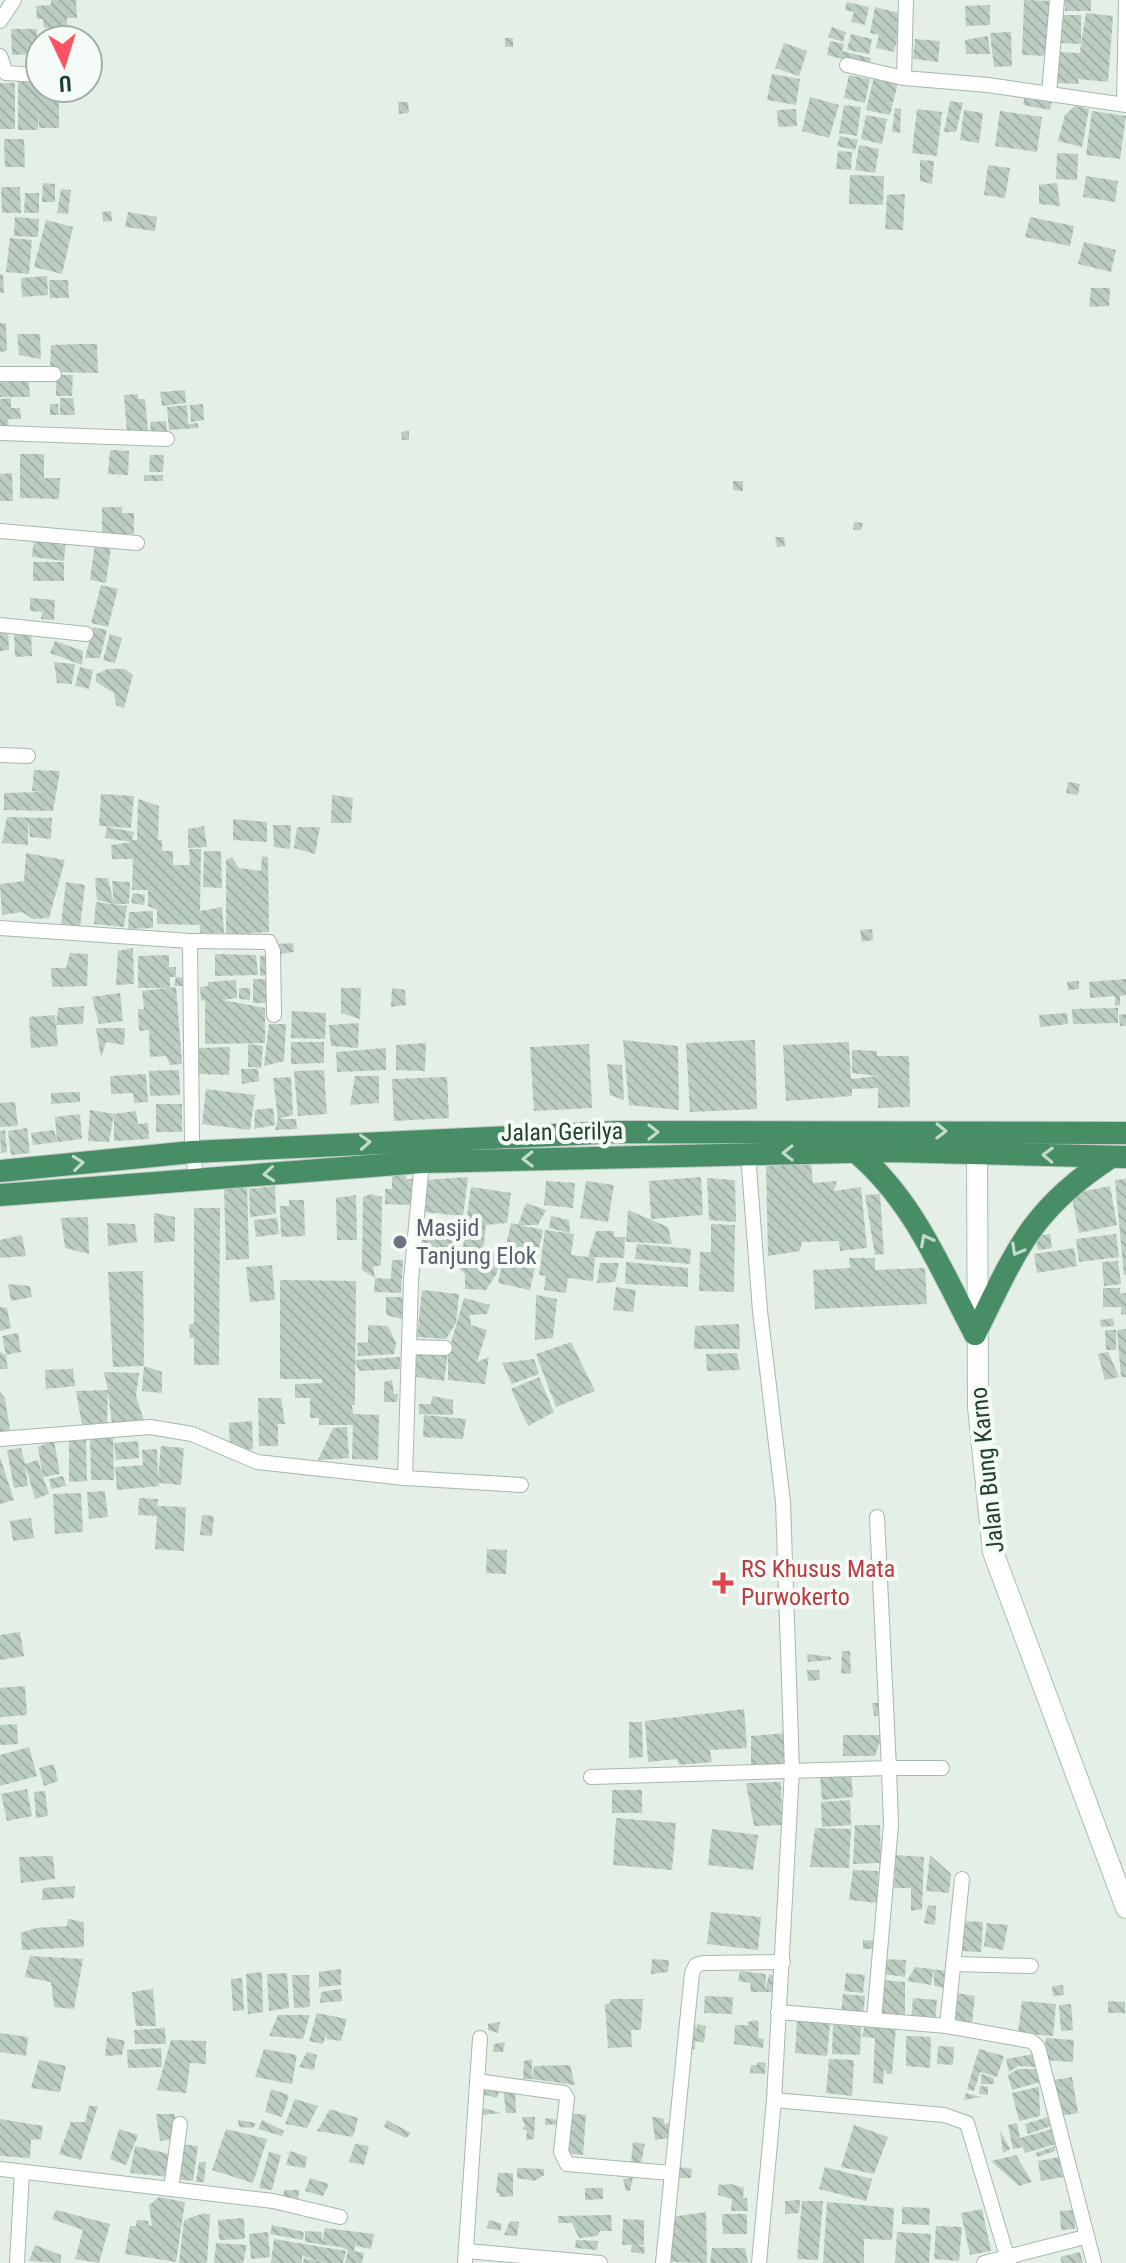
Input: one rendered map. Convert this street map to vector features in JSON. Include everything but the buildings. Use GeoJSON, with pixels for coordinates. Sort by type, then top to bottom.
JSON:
{"type":"FeatureCollection","features":[{"type":"Feature","properties":{"kind":"highway","name":"Jalan Gerilya"},"geometry":{"type":"LineString","coordinates":[[0,1171],[192,1152],[618,1132],[891,1141],[1126,1133]]}},
{"type":"Feature","properties":{"kind":"highway","name":"Jalan Gerilya"},"geometry":{"type":"LineString","coordinates":[[0,1195],[422,1162],[856,1152],[891,1141],[977,1153],[1119,1157]]}},
{"type":"Feature","properties":{"kind":"highway"},"geometry":{"type":"LineString","coordinates":[[856,1152],[886,1177],[908,1206],[975,1334]]}},
{"type":"Feature","properties":{"kind":"highway"},"geometry":{"type":"LineString","coordinates":[[975,1334],[1020,1243],[1046,1207],[1073,1182],[1119,1157]]}},
{"type":"Feature","properties":{"kind":"main road","name":"Jalan Bung Karno"},"geometry":{"type":"LineString","coordinates":[[977,1153],[975,1334],[978,1407],[993,1552],[1126,1908]]}},
{"type":"Feature","properties":{"kind":"street"},"geometry":{"type":"LineString","coordinates":[[904,78],[906,0]]}},
{"type":"Feature","properties":{"kind":"street"},"geometry":{"type":"LineString","coordinates":[[1049,93],[1057,0]]}},
{"type":"Feature","properties":{"kind":"street"},"geometry":{"type":"LineString","coordinates":[[847,65],[904,78],[1125,104],[1126,0]]}},
{"type":"Feature","properties":{"kind":"street"},"geometry":{"type":"LineString","coordinates":[[0,21],[12,1]]}},
{"type":"Feature","properties":{"kind":"street"},"geometry":{"type":"LineString","coordinates":[[0,56],[6,73],[24,74]]}},
{"type":"Feature","properties":{"kind":"street"},"geometry":{"type":"LineString","coordinates":[[0,374],[54,374]]}},
{"type":"Feature","properties":{"kind":"street"},"geometry":{"type":"LineString","coordinates":[[0,433],[167,439]]}},
{"type":"Feature","properties":{"kind":"street"},"geometry":{"type":"LineString","coordinates":[[0,531],[137,543]]}},
{"type":"Feature","properties":{"kind":"street"},"geometry":{"type":"LineString","coordinates":[[0,625],[86,634]]}},
{"type":"Feature","properties":{"kind":"street"},"geometry":{"type":"LineString","coordinates":[[0,755],[28,756]]}},
{"type":"Feature","properties":{"kind":"street"},"geometry":{"type":"LineString","coordinates":[[0,928],[190,941],[269,942],[273,946],[274,1015]]}},
{"type":"Feature","properties":{"kind":"street"},"geometry":{"type":"LineString","coordinates":[[190,941],[192,1152],[196,1180]]}},
{"type":"Feature","properties":{"kind":"street"},"geometry":{"type":"LineString","coordinates":[[748,1154],[760,1311],[783,1502],[792,1770],[774,2100],[759,2263]]}},
{"type":"Feature","properties":{"kind":"street"},"geometry":{"type":"LineString","coordinates":[[405,1478],[409,1347],[422,1162]]}},
{"type":"Feature","properties":{"kind":"street"},"geometry":{"type":"LineString","coordinates":[[409,1347],[445,1348]]}},
{"type":"Feature","properties":{"kind":"street"},"geometry":{"type":"LineString","coordinates":[[0,1439],[150,1427],[192,1434],[257,1462],[405,1478],[521,1485]]}},
{"type":"Feature","properties":{"kind":"street"},"geometry":{"type":"LineString","coordinates":[[874,2020],[891,1825],[877,1517]]}},
{"type":"Feature","properties":{"kind":"street"},"geometry":{"type":"LineString","coordinates":[[591,1777],[942,1768]]}},
{"type":"Feature","properties":{"kind":"street"},"geometry":{"type":"LineString","coordinates":[[947,2026],[962,1879]]}},
{"type":"Feature","properties":{"kind":"street"},"geometry":{"type":"LineString","coordinates":[[663,2263],[696,1965],[783,1962]]}},
{"type":"Feature","properties":{"kind":"street"},"geometry":{"type":"LineString","coordinates":[[953,1964],[1031,1966]]}},
{"type":"Feature","properties":{"kind":"street"},"geometry":{"type":"LineString","coordinates":[[778,2012],[947,2026],[1031,2041],[1038,2047],[1094,2263]]}},
{"type":"Feature","properties":{"kind":"street"},"geometry":{"type":"LineString","coordinates":[[480,2038],[466,2257],[600,2263]]}},
{"type":"Feature","properties":{"kind":"street"},"geometry":{"type":"LineString","coordinates":[[477,2081],[564,2093],[567,2098],[561,2152],[567,2164],[671,2173]]}},
{"type":"Feature","properties":{"kind":"street"},"geometry":{"type":"LineString","coordinates":[[774,2100],[944,2115],[967,2123],[1009,2260]]}},
{"type":"Feature","properties":{"kind":"street"},"geometry":{"type":"LineString","coordinates":[[171,2189],[180,2124]]}},
{"type":"Feature","properties":{"kind":"street"},"geometry":{"type":"LineString","coordinates":[[0,2169],[273,2201],[340,2217]]}},
{"type":"Feature","properties":{"kind":"street"},"geometry":{"type":"LineString","coordinates":[[17,2263],[22,2172]]}},
{"type":"Feature","properties":{"kind":"street"},"geometry":{"type":"LineString","coordinates":[[984,2263],[1009,2260],[1085,2237]]}},
{"type":"Feature","properties":{"kind":"place","name":"Masjid Tanjung Elok"},"geometry":{"type":"Point","coordinates":[400,1242]}},
{"type":"Feature","properties":{"kind":"place","name":"RS Khusus Mata Purwokerto"},"geometry":{"type":"Point","coordinates":[723,1583]}}]}
